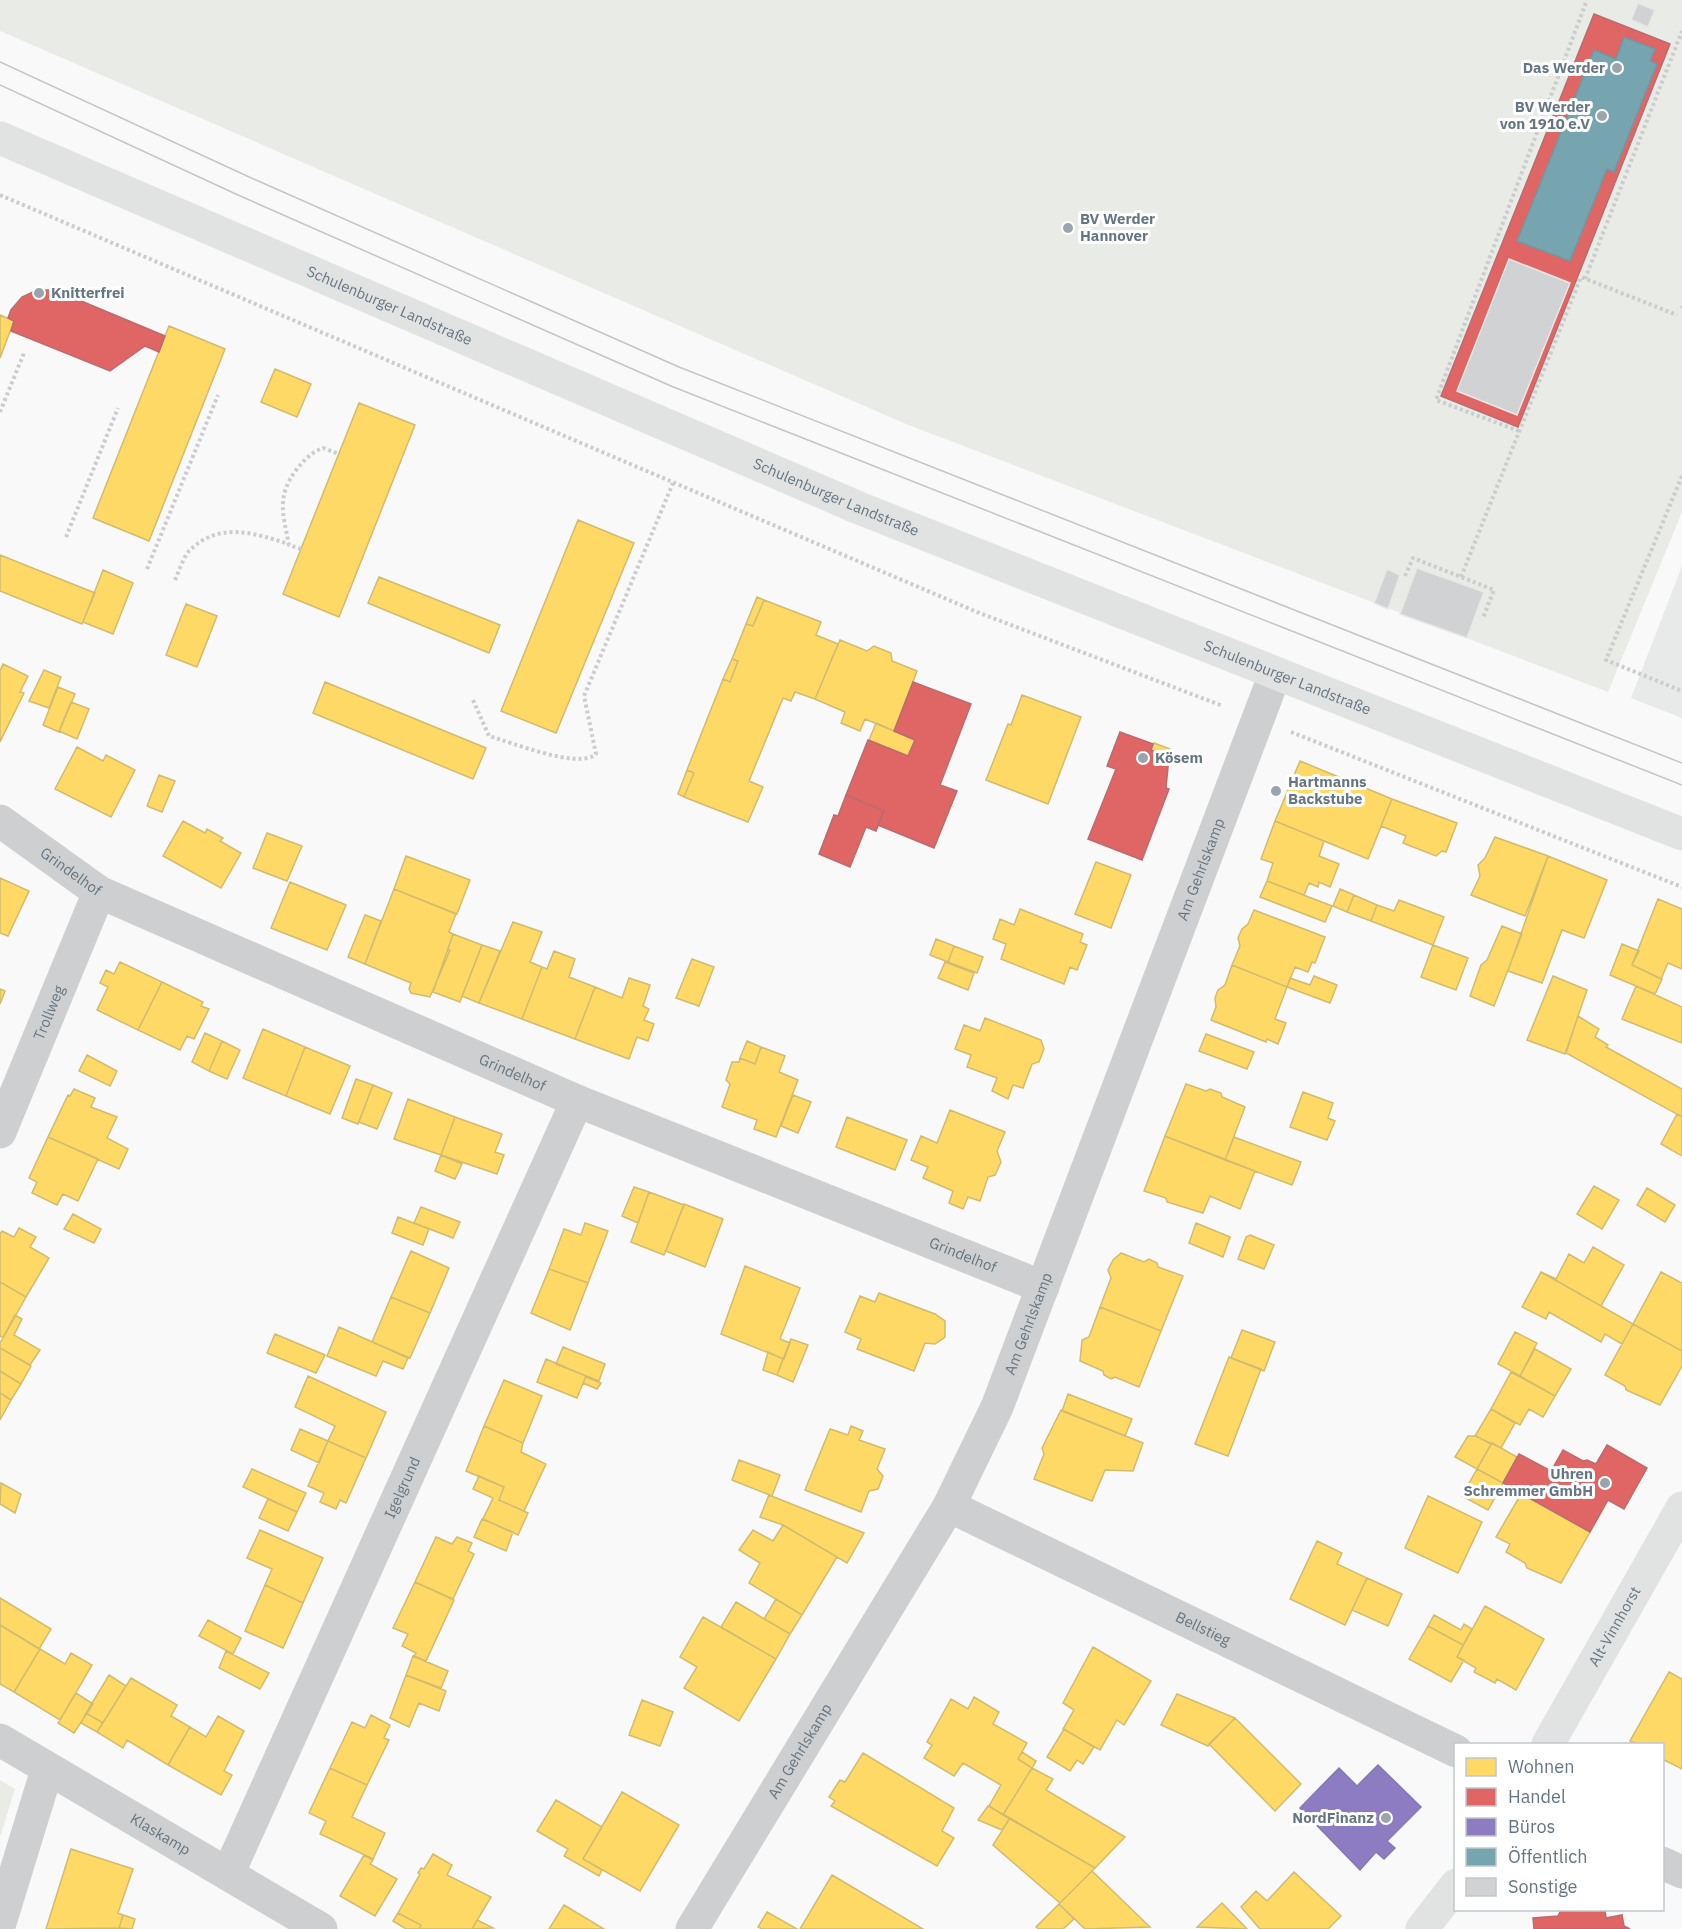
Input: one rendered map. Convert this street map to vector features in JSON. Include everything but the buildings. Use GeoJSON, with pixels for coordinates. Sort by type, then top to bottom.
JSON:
{"type":"FeatureCollection","features":[{"type":"Feature","properties":{"kind":"main road","name":"Schulenburger Landstraße"},"geometry":{"type":"LineString","coordinates":[[0,138],[859,508],[1682,834]]}},
{"type":"Feature","properties":{"kind":"main road","name":"Alt-Vinnhorst"},"geometry":{"type":"LineString","coordinates":[[1549,1743],[1682,1508]]}},
{"type":"Feature","properties":{"kind":"main road"},"geometry":{"type":"LineString","coordinates":[[1422,1929],[1454,1886]]}},
{"type":"Feature","properties":{"kind":"street","name":"Am Gehrlskamp"},"geometry":{"type":"LineString","coordinates":[[692,1929],[949,1506],[997,1407],[1275,674]]}},
{"type":"Feature","properties":{"kind":"street","name":"Grindelhof"},"geometry":{"type":"LineString","coordinates":[[0,821],[99,892],[577,1101],[1043,1287]]}},
{"type":"Feature","properties":{"kind":"street","name":"Trollweg"},"geometry":{"type":"LineString","coordinates":[[0,1132],[99,892]]}},
{"type":"Feature","properties":{"kind":"street","name":"Igelgrund"},"geometry":{"type":"LineString","coordinates":[[228,1874],[577,1101]]}},
{"type":"Feature","properties":{"kind":"street","name":"Bellstieg"},"geometry":{"type":"LineString","coordinates":[[949,1506],[1454,1751]]}},
{"type":"Feature","properties":{"kind":"street","name":"Klaskamp"},"geometry":{"type":"LineString","coordinates":[[0,1740],[47,1770],[321,1929]]}},
{"type":"Feature","properties":{"kind":"street"},"geometry":{"type":"LineString","coordinates":[[0,1923],[47,1770]]}},
{"type":"Feature","properties":{"kind":"street"},"geometry":{"type":"LineString","coordinates":[[1664,1864],[1682,1872]]}},
{"type":"Feature","properties":{"kind":"path"},"geometry":{"type":"LineString","coordinates":[[1519,431],[1436,400],[1587,0]]}},
{"type":"Feature","properties":{"kind":"path"},"geometry":{"type":"LineString","coordinates":[[1585,279],[1682,31]]}},
{"type":"Feature","properties":{"kind":"path"},"geometry":{"type":"LineString","coordinates":[[0,195],[977,612],[1258,719],[1682,887]]}},
{"type":"Feature","properties":{"kind":"path"},"geometry":{"type":"LineString","coordinates":[[1461,577],[1581,277],[1677,315]]}},
{"type":"Feature","properties":{"kind":"path"},"geometry":{"type":"LineString","coordinates":[[0,412],[24,353]]}},
{"type":"Feature","properties":{"kind":"path"},"geometry":{"type":"LineString","coordinates":[[147,569],[218,395]]}},
{"type":"Feature","properties":{"kind":"path"},"geometry":{"type":"LineString","coordinates":[[66,537],[118,408]]}},
{"type":"Feature","properties":{"kind":"path"},"geometry":{"type":"LineString","coordinates":[[290,545],[282,513],[283,493],[288,480],[316,451],[323,448],[339,454]]}},
{"type":"Feature","properties":{"kind":"path"},"geometry":{"type":"LineString","coordinates":[[1682,476],[1606,660],[1682,691]]}},
{"type":"Feature","properties":{"kind":"path"},"geometry":{"type":"LineString","coordinates":[[473,700],[489,736],[571,759],[591,759],[596,754],[584,696],[674,483]]}},
{"type":"Feature","properties":{"kind":"path"},"geometry":{"type":"LineString","coordinates":[[175,580],[188,553],[206,539],[225,532],[248,531],[301,549]]}},
{"type":"Feature","properties":{"kind":"path"},"geometry":{"type":"LineString","coordinates":[[1405,576],[1413,558],[1494,590],[1483,618]]}},
{"type":"Feature","properties":{"kind":"shaded area","name":"BV Werder Hannover"},"geometry":{"type":"Polygon","coordinates":[[[0,0],[1682,0],[1682,512],[1608,692],[906,424],[0,31],[0,0]]]}},
{"type":"Feature","properties":{"kind":"shaded area"},"geometry":{"type":"Polygon","coordinates":[[[1682,566],[1682,718],[1631,698],[1682,566]]]}},
{"type":"Feature","properties":{"kind":"shaded area"},"geometry":{"type":"Polygon","coordinates":[[[0,1780],[15,1789],[0,1837],[0,1780]]]}},
{"type":"Feature","properties":{"kind":"tram line"},"geometry":{"type":"LineString","coordinates":[[0,62],[247,176],[679,367],[1682,763]]}},
{"type":"Feature","properties":{"kind":"tram line"},"geometry":{"type":"LineString","coordinates":[[0,85],[238,195],[671,386],[1682,785]]}},
{"type":"Feature","properties":{"kind":"place","name":"Das Werder"},"geometry":{"type":"Point","coordinates":[1617,68]}},
{"type":"Feature","properties":{"kind":"place","name":"BV Werder von 1910 e.V"},"geometry":{"type":"Point","coordinates":[1602,116]}},
{"type":"Feature","properties":{"kind":"place","name":"BV Werder Hannover"},"geometry":{"type":"Point","coordinates":[1068,228]}},
{"type":"Feature","properties":{"kind":"place","name":"Knitterfrei"},"geometry":{"type":"Point","coordinates":[39,293]}},
{"type":"Feature","properties":{"kind":"place","name":"Kösem"},"geometry":{"type":"Point","coordinates":[1143,758]}},
{"type":"Feature","properties":{"kind":"place","name":"Hartmanns Backstube"},"geometry":{"type":"Point","coordinates":[1276,791]}},
{"type":"Feature","properties":{"kind":"place","name":"Uhren Schremmer GmbH"},"geometry":{"type":"Point","coordinates":[1605,1483]}},
{"type":"Feature","properties":{"kind":"place","name":"NordFinanz"},"geometry":{"type":"Point","coordinates":[1386,1818]}}]}
